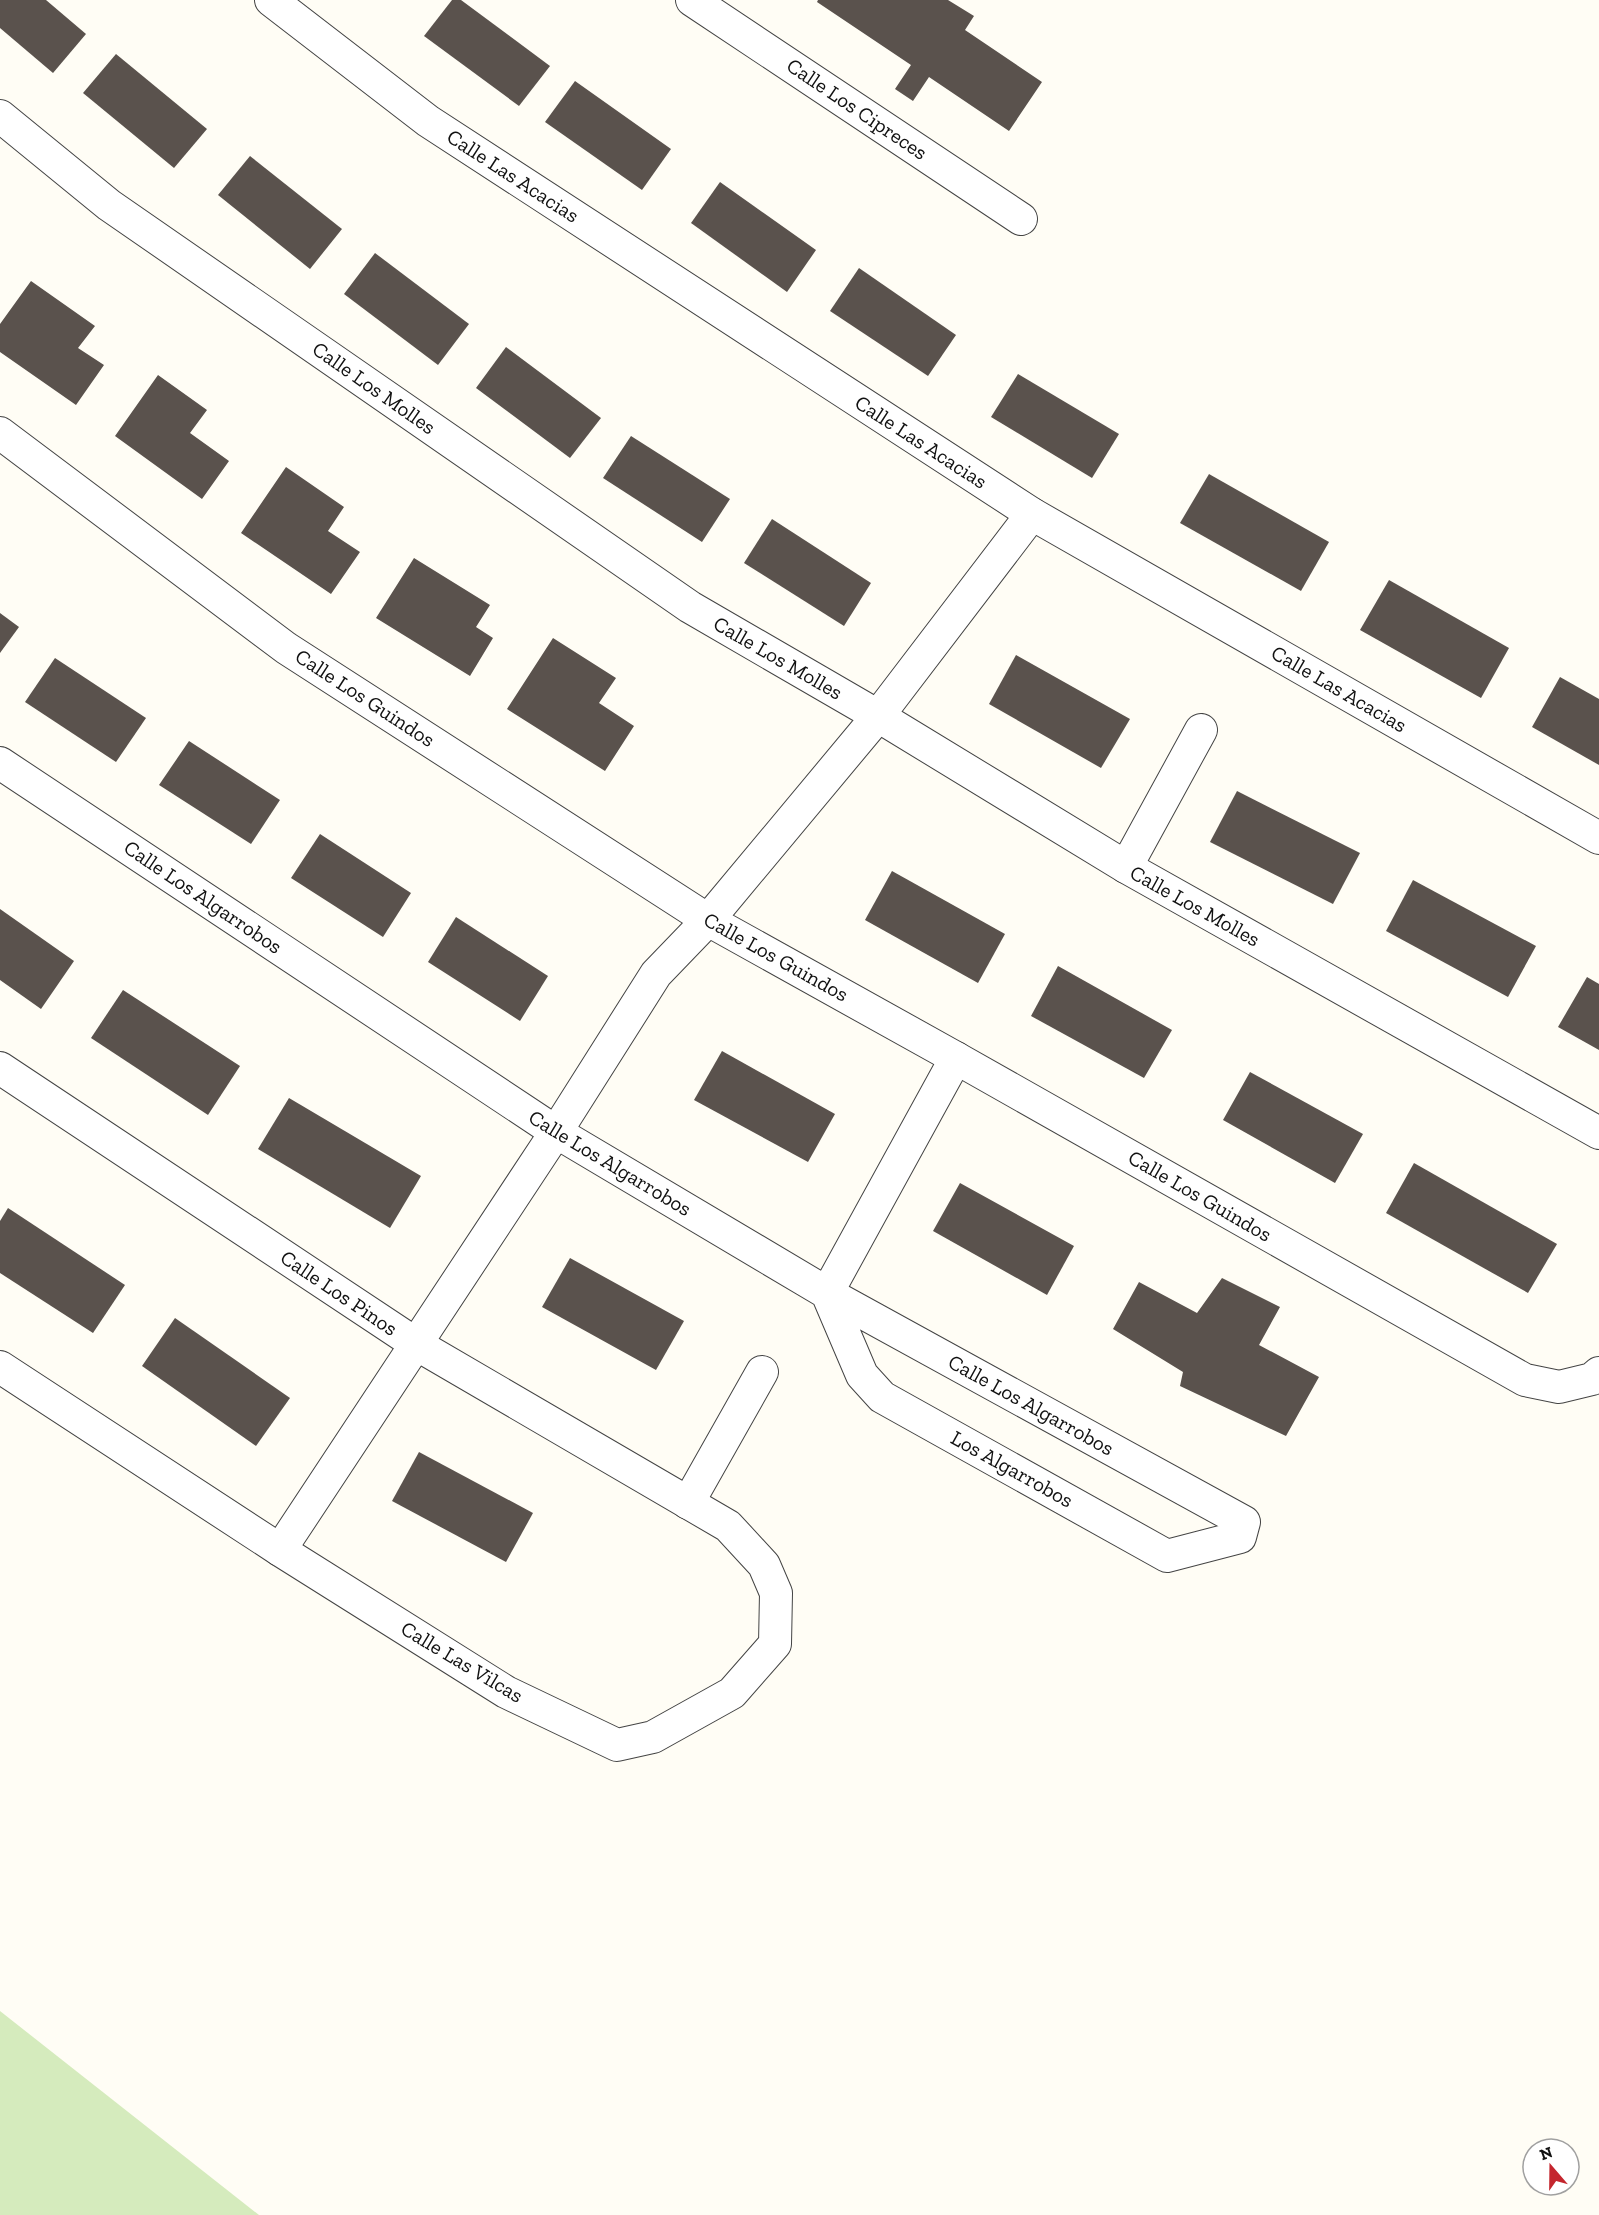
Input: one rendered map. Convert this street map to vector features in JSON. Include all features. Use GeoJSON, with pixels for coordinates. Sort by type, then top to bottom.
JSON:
{"type":"FeatureCollection","features":[{"type":"Feature","properties":{"kind":"street","name":"Calle Las Acacias"},"geometry":{"type":"LineString","coordinates":[[271,0],[428,121],[1032,514],[1599,838]]}},
{"type":"Feature","properties":{"kind":"street","name":"Calle Los Cipreces"},"geometry":{"type":"LineString","coordinates":[[692,0],[1021,219]]}},
{"type":"Feature","properties":{"kind":"street","name":"Calle Los Molles"},"geometry":{"type":"LineString","coordinates":[[0,116],[109,206],[680,601],[878,716],[1126,867],[1599,1133]]}},
{"type":"Feature","properties":{"kind":"street","name":"Calle Los Guindos"},"geometry":{"type":"LineString","coordinates":[[0,433],[286,648],[708,920],[1525,1380],[1559,1387],[1592,1379],[1599,1373]]}},
{"type":"Feature","properties":{"kind":"street"},"geometry":{"type":"LineString","coordinates":[[280,1550],[556,1132],[656,974],[708,920],[878,716],[1032,514]]}},
{"type":"Feature","properties":{"kind":"street"},"geometry":{"type":"LineString","coordinates":[[1126,867],[1201,730]]}},
{"type":"Feature","properties":{"kind":"street","name":"Calle Los Algarrobos"},"geometry":{"type":"LineString","coordinates":[[0,763],[556,1132],[827,1293],[1245,1522]]}},
{"type":"Feature","properties":{"kind":"street"},"geometry":{"type":"LineString","coordinates":[[827,1293],[956,1058]]}},
{"type":"Feature","properties":{"kind":"street","name":"Calle Los Pinos"},"geometry":{"type":"LineString","coordinates":[[0,1068],[416,1344],[688,1503]]}},
{"type":"Feature","properties":{"kind":"street","name":"Los Algarrobos"},"geometry":{"type":"LineString","coordinates":[[827,1293],[862,1375],[882,1398],[1167,1556],[1240,1537],[1245,1522]]}},
{"type":"Feature","properties":{"kind":"street","name":"Calle Las Vilcas"},"geometry":{"type":"LineString","coordinates":[[0,1367],[280,1550],[506,1692],[617,1744],[653,1737],[732,1693],[775,1644],[776,1593],[764,1565],[728,1526],[688,1503]]}},
{"type":"Feature","properties":{"kind":"street"},"geometry":{"type":"LineString","coordinates":[[688,1503],[762,1372]]}},
{"type":"Feature","properties":{"kind":"green space"},"geometry":{"type":"Polygon","coordinates":[[[0,2011],[259,2215],[0,2215],[0,2011]]]}},
{"type":"Feature","properties":{"kind":"building"},"geometry":{"type":"Polygon","coordinates":[[[0,0],[46,0],[86,34],[53,73],[0,28],[0,0]]]}},
{"type":"Feature","properties":{"kind":"building"},"geometry":{"type":"Polygon","coordinates":[[[452,0],[461,0],[550,66],[519,106],[424,36],[452,0]]]}},
{"type":"Feature","properties":{"kind":"building"},"geometry":{"type":"Polygon","coordinates":[[[818,0],[948,0],[974,16],[965,30],[1042,82],[1009,131],[929,77],[913,101],[895,89],[911,65],[817,2],[818,0]]]}},
{"type":"Feature","properties":{"kind":"building"},"geometry":{"type":"Polygon","coordinates":[[[116,54],[207,129],[174,168],[83,93],[116,54]]]}},
{"type":"Feature","properties":{"kind":"building"},"geometry":{"type":"Polygon","coordinates":[[[575,81],[671,149],[642,190],[545,122],[575,81]]]}},
{"type":"Feature","properties":{"kind":"building"},"geometry":{"type":"Polygon","coordinates":[[[250,156],[342,229],[310,269],[218,195],[250,156]]]}},
{"type":"Feature","properties":{"kind":"building"},"geometry":{"type":"Polygon","coordinates":[[[720,182],[816,250],[787,292],[691,223],[720,182]]]}},
{"type":"Feature","properties":{"kind":"building"},"geometry":{"type":"Polygon","coordinates":[[[375,253],[469,324],[438,365],[344,294],[375,253]]]}},
{"type":"Feature","properties":{"kind":"building"},"geometry":{"type":"Polygon","coordinates":[[[859,268],[956,335],[928,376],[830,311],[859,268]]]}},
{"type":"Feature","properties":{"kind":"building"},"geometry":{"type":"Polygon","coordinates":[[[31,281],[95,326],[78,348],[104,365],[76,405],[0,352],[0,324],[31,281]]]}},
{"type":"Feature","properties":{"kind":"building"},"geometry":{"type":"Polygon","coordinates":[[[506,347],[601,418],[570,458],[476,388],[506,347]]]}},
{"type":"Feature","properties":{"kind":"building"},"geometry":{"type":"Polygon","coordinates":[[[1018,374],[1119,434],[1092,478],[991,417],[1018,374]]]}},
{"type":"Feature","properties":{"kind":"building"},"geometry":{"type":"Polygon","coordinates":[[[158,375],[207,410],[190,433],[229,461],[202,499],[115,436],[158,375]]]}},
{"type":"Feature","properties":{"kind":"building"},"geometry":{"type":"Polygon","coordinates":[[[631,436],[730,499],[702,542],[603,478],[631,436]]]}},
{"type":"Feature","properties":{"kind":"building"},"geometry":{"type":"Polygon","coordinates":[[[286,467],[344,507],[328,531],[360,552],[331,594],[241,533],[286,467]]]}},
{"type":"Feature","properties":{"kind":"building"},"geometry":{"type":"Polygon","coordinates":[[[1209,474],[1329,542],[1301,591],[1180,523],[1209,474]]]}},
{"type":"Feature","properties":{"kind":"building"},"geometry":{"type":"Polygon","coordinates":[[[772,519],[871,583],[844,626],[744,563],[772,519]]]}},
{"type":"Feature","properties":{"kind":"building"},"geometry":{"type":"Polygon","coordinates":[[[414,558],[490,605],[476,627],[493,638],[470,676],[376,618],[414,558]]]}},
{"type":"Feature","properties":{"kind":"building"},"geometry":{"type":"Polygon","coordinates":[[[1389,580],[1509,648],[1481,698],[1360,630],[1389,580]]]}},
{"type":"Feature","properties":{"kind":"building"},"geometry":{"type":"Polygon","coordinates":[[[0,613],[19,627],[0,653],[0,613]]]}},
{"type":"Feature","properties":{"kind":"building"},"geometry":{"type":"Polygon","coordinates":[[[553,638],[616,678],[599,703],[634,726],[605,771],[507,709],[553,638]]]}},
{"type":"Feature","properties":{"kind":"building"},"geometry":{"type":"Polygon","coordinates":[[[1016,655],[1130,719],[1101,768],[989,704],[1016,655]]]}},
{"type":"Feature","properties":{"kind":"building"},"geometry":{"type":"Polygon","coordinates":[[[55,658],[146,718],[116,762],[25,702],[55,658]]]}},
{"type":"Feature","properties":{"kind":"building"},"geometry":{"type":"Polygon","coordinates":[[[1560,677],[1599,699],[1599,765],[1532,727],[1560,677]]]}},
{"type":"Feature","properties":{"kind":"building"},"geometry":{"type":"Polygon","coordinates":[[[189,741],[280,800],[251,844],[159,785],[189,741]]]}},
{"type":"Feature","properties":{"kind":"building"},"geometry":{"type":"Polygon","coordinates":[[[1237,791],[1360,853],[1333,904],[1210,842],[1237,791]]]}},
{"type":"Feature","properties":{"kind":"building"},"geometry":{"type":"Polygon","coordinates":[[[320,834],[411,893],[383,937],[291,878],[320,834]]]}},
{"type":"Feature","properties":{"kind":"building"},"geometry":{"type":"Polygon","coordinates":[[[892,871],[1005,934],[978,983],[865,920],[892,871]]]}},
{"type":"Feature","properties":{"kind":"building"},"geometry":{"type":"Polygon","coordinates":[[[1413,880],[1536,946],[1508,997],[1386,931],[1413,880]]]}},
{"type":"Feature","properties":{"kind":"building"},"geometry":{"type":"Polygon","coordinates":[[[0,909],[74,961],[41,1009],[0,980],[0,909]]]}},
{"type":"Feature","properties":{"kind":"building"},"geometry":{"type":"Polygon","coordinates":[[[456,917],[548,976],[520,1021],[428,962],[456,917]]]}},
{"type":"Feature","properties":{"kind":"building"},"geometry":{"type":"Polygon","coordinates":[[[1058,966],[1172,1030],[1144,1078],[1031,1016],[1058,966]]]}},
{"type":"Feature","properties":{"kind":"building"},"geometry":{"type":"Polygon","coordinates":[[[1587,977],[1599,984],[1599,1050],[1558,1027],[1587,977]]]}},
{"type":"Feature","properties":{"kind":"building"},"geometry":{"type":"Polygon","coordinates":[[[123,990],[240,1066],[208,1115],[91,1038],[123,990]]]}},
{"type":"Feature","properties":{"kind":"building"},"geometry":{"type":"Polygon","coordinates":[[[722,1051],[835,1114],[808,1162],[694,1100],[722,1051]]]}},
{"type":"Feature","properties":{"kind":"building"},"geometry":{"type":"Polygon","coordinates":[[[1250,1072],[1363,1134],[1335,1183],[1223,1120],[1250,1072]]]}},
{"type":"Feature","properties":{"kind":"building"},"geometry":{"type":"Polygon","coordinates":[[[289,1098],[421,1176],[390,1228],[258,1149],[289,1098]]]}},
{"type":"Feature","properties":{"kind":"building"},"geometry":{"type":"Polygon","coordinates":[[[1414,1163],[1557,1244],[1528,1293],[1386,1213],[1414,1163]]]}},
{"type":"Feature","properties":{"kind":"building"},"geometry":{"type":"Polygon","coordinates":[[[960,1183],[1074,1246],[1047,1295],[933,1231],[960,1183]]]}},
{"type":"Feature","properties":{"kind":"building"},"geometry":{"type":"Polygon","coordinates":[[[8,1208],[125,1285],[93,1333],[0,1273],[0,1221],[8,1208]]]}},
{"type":"Feature","properties":{"kind":"building"},"geometry":{"type":"Polygon","coordinates":[[[570,1258],[684,1321],[656,1370],[542,1307],[570,1258]]]}},
{"type":"Feature","properties":{"kind":"building"},"geometry":{"type":"Polygon","coordinates":[[[1222,1278],[1280,1307],[1259,1345],[1319,1377],[1286,1436],[1180,1386],[1183,1372],[1113,1329],[1139,1282],[1197,1313],[1222,1278]]]}},
{"type":"Feature","properties":{"kind":"building"},"geometry":{"type":"Polygon","coordinates":[[[175,1318],[290,1398],[256,1446],[142,1366],[175,1318]]]}},
{"type":"Feature","properties":{"kind":"building"},"geometry":{"type":"Polygon","coordinates":[[[419,1452],[533,1513],[506,1562],[392,1501],[419,1452]]]}}]}
